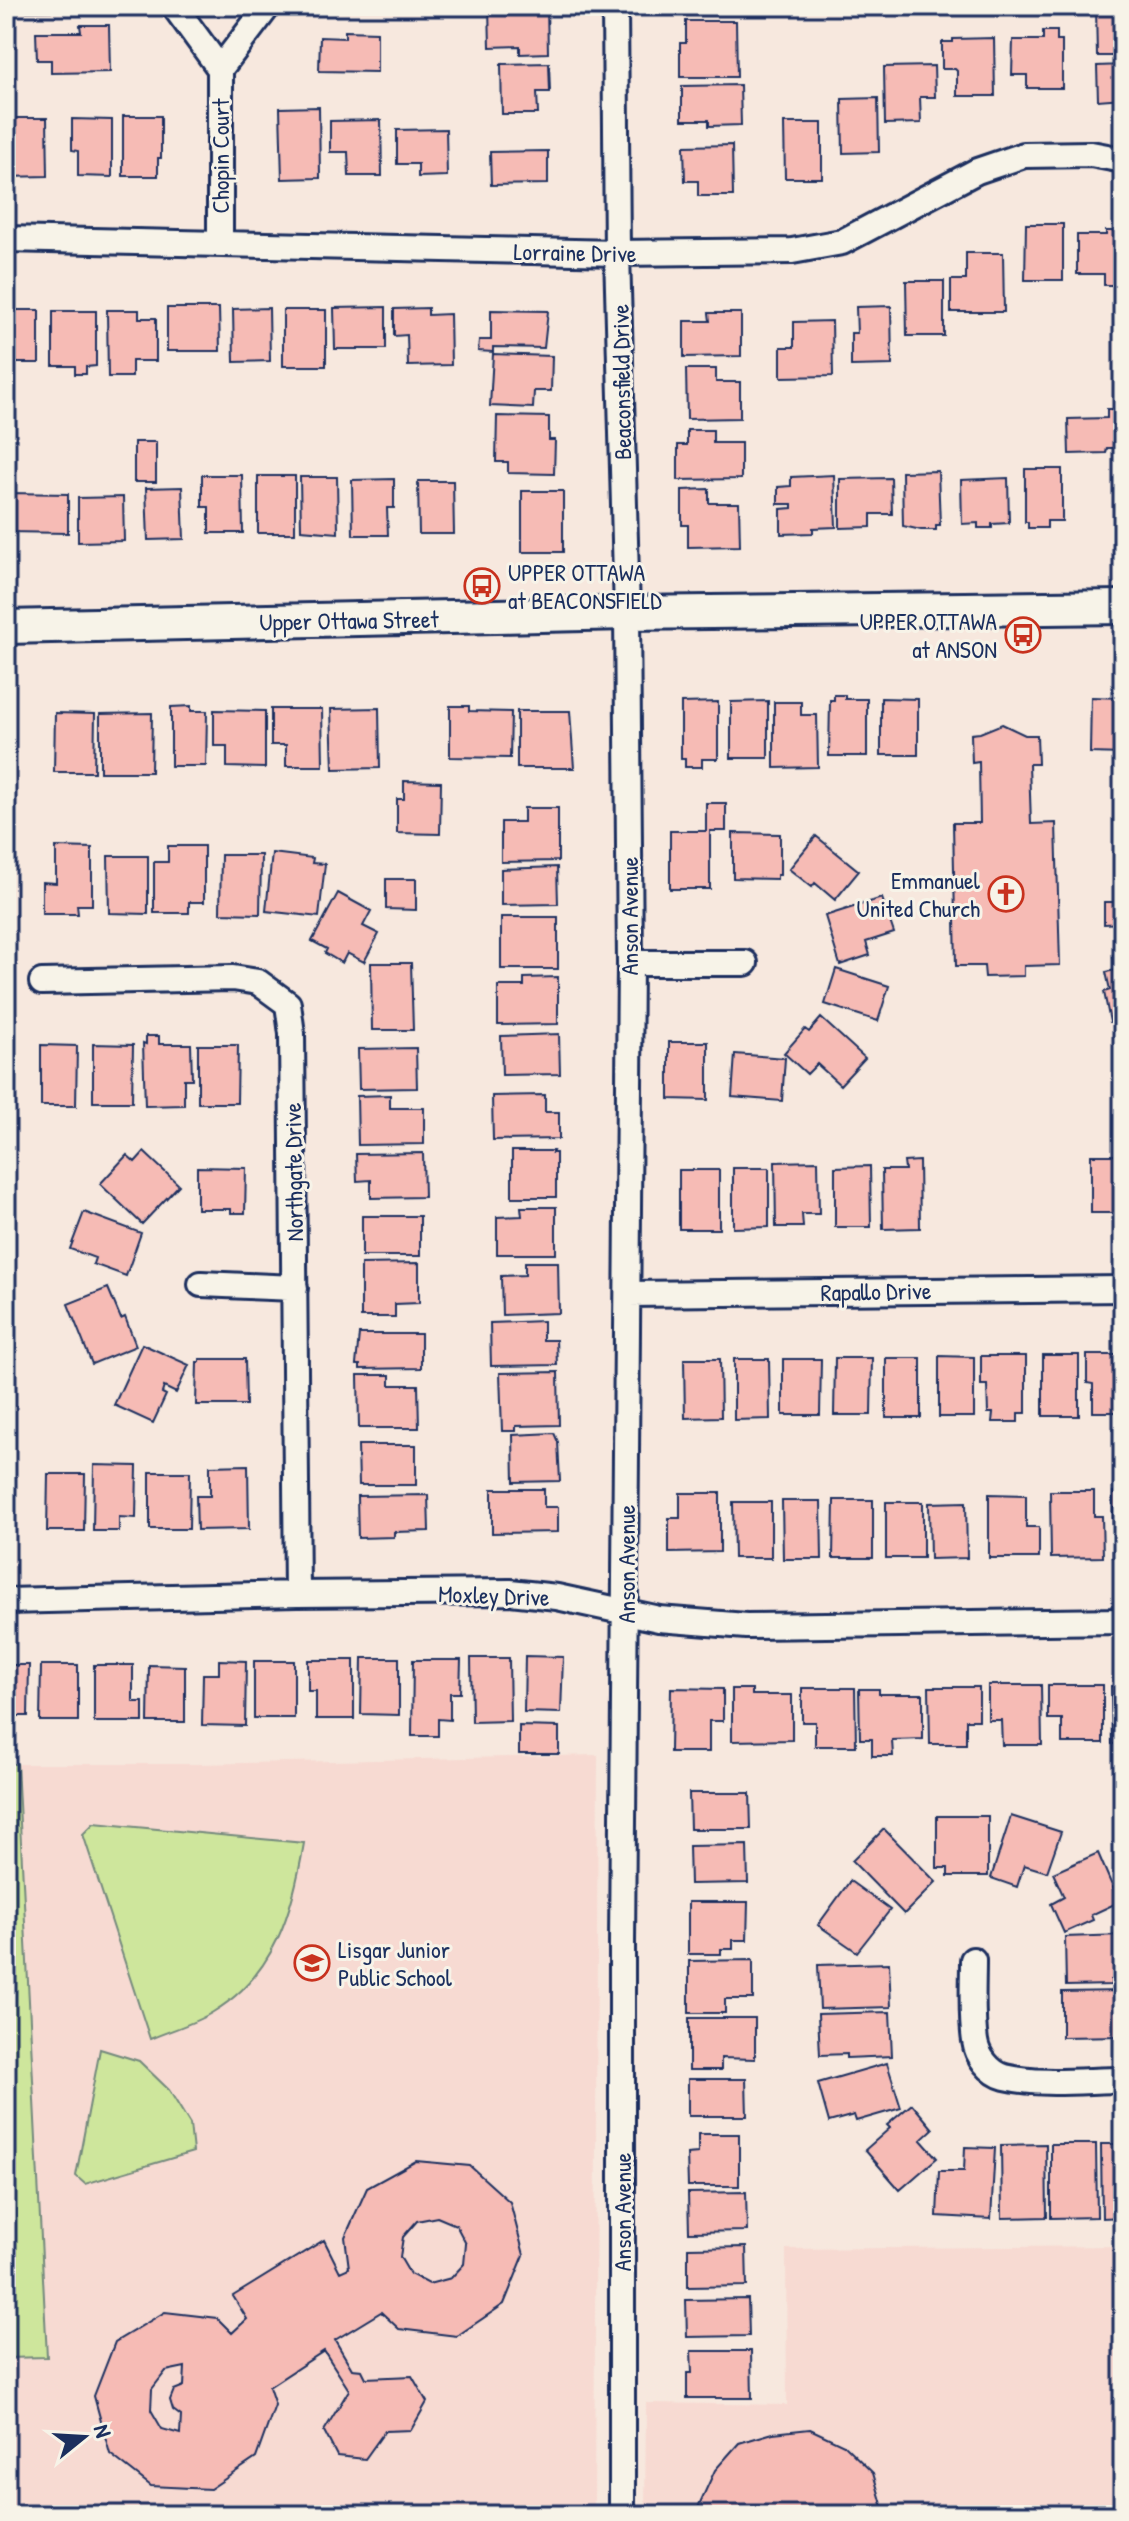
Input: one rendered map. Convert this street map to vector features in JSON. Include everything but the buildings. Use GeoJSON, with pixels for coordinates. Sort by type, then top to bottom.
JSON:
{"type":"FeatureCollection","features":[{"type":"Feature","properties":{"kind":"main road","name":"Upper Ottawa Street"},"geometry":{"type":"LineString","coordinates":[[6,627],[627,613],[1123,607]]}},
{"type":"Feature","properties":{"kind":"street","name":"Chopin Court"},"geometry":{"type":"LineString","coordinates":[[174,6],[220,69],[220,242]]}},
{"type":"Feature","properties":{"kind":"street","name":"Chopin Court"},"geometry":{"type":"LineString","coordinates":[[220,69],[268,6]]}},
{"type":"Feature","properties":{"kind":"street","name":"Beaconsfield Drive"},"geometry":{"type":"LineString","coordinates":[[615,6],[617,253],[627,613]]}},
{"type":"Feature","properties":{"kind":"street","name":"Lorraine Drive"},"geometry":{"type":"LineString","coordinates":[[6,239],[617,253],[792,251],[842,242],[977,171],[1024,155],[1091,154],[1123,160]]}},
{"type":"Feature","properties":{"kind":"street","name":"Anson Avenue"},"geometry":{"type":"LineString","coordinates":[[622,2515],[622,1944],[630,963],[627,613]]}},
{"type":"Feature","properties":{"kind":"street"},"geometry":{"type":"LineString","coordinates":[[630,963],[745,963]]}},
{"type":"Feature","properties":{"kind":"street","name":"Northgate Drive"},"geometry":{"type":"LineString","coordinates":[[42,982],[233,978],[258,982],[288,1004],[292,1034],[297,1594]]}},
{"type":"Feature","properties":{"kind":"street"},"geometry":{"type":"LineString","coordinates":[[201,1284],[295,1288]]}},
{"type":"Feature","properties":{"kind":"street","name":"Rapallo Drive"},"geometry":{"type":"LineString","coordinates":[[628,1294],[1123,1289]]}},
{"type":"Feature","properties":{"kind":"street","name":"Moxley Drive"},"geometry":{"type":"LineString","coordinates":[[6,1601],[517,1592],[572,1600],[659,1619],[765,1627],[1123,1621]]}},
{"type":"Feature","properties":{"kind":"street"},"geometry":{"type":"LineString","coordinates":[[973,1960],[975,2043],[981,2057],[994,2072],[1005,2077],[1036,2080],[1123,2080]]}},
{"type":"Feature","properties":{"kind":"shaded area","name":"Lisgar Junior Public School"},"geometry":{"type":"Polygon","coordinates":[[[598,1755],[594,2515],[6,2515],[6,2358],[47,2356],[17,1764],[198,1764],[598,1755]]]}},
{"type":"Feature","properties":{"kind":"shaded area"},"geometry":{"type":"Polygon","coordinates":[[[1123,2246],[1123,2515],[645,2515],[646,2403],[787,2405],[786,2249],[1123,2246]]]}},
{"type":"Feature","properties":{"kind":"green space"},"geometry":{"type":"Polygon","coordinates":[[[6,1764],[17,1764],[47,2357],[6,2358],[6,1764]]]}},
{"type":"Feature","properties":{"kind":"green space"},"geometry":{"type":"Polygon","coordinates":[[[94,1823],[304,1843],[294,1892],[278,1939],[252,1979],[234,1997],[206,2016],[150,2039],[83,1834],[94,1823]]]}},
{"type":"Feature","properties":{"kind":"green space"},"geometry":{"type":"Polygon","coordinates":[[[100,2049],[139,2061],[169,2090],[190,2124],[193,2152],[85,2184],[76,2176],[100,2049]]]}},
{"type":"Feature","properties":{"kind":"place","name":"UPPER OTTAWA at BEACONSFIELD"},"geometry":{"type":"Point","coordinates":[482,586]}},
{"type":"Feature","properties":{"kind":"place","name":"UPPER OTTAWA at ANSON"},"geometry":{"type":"Point","coordinates":[1023,635]}},
{"type":"Feature","properties":{"kind":"place","name":"Emmanuel United Church"},"geometry":{"type":"Point","coordinates":[1006,894]}},
{"type":"Feature","properties":{"kind":"place","name":"Lisgar Junior Public School"},"geometry":{"type":"Point","coordinates":[312,1963]}}]}
